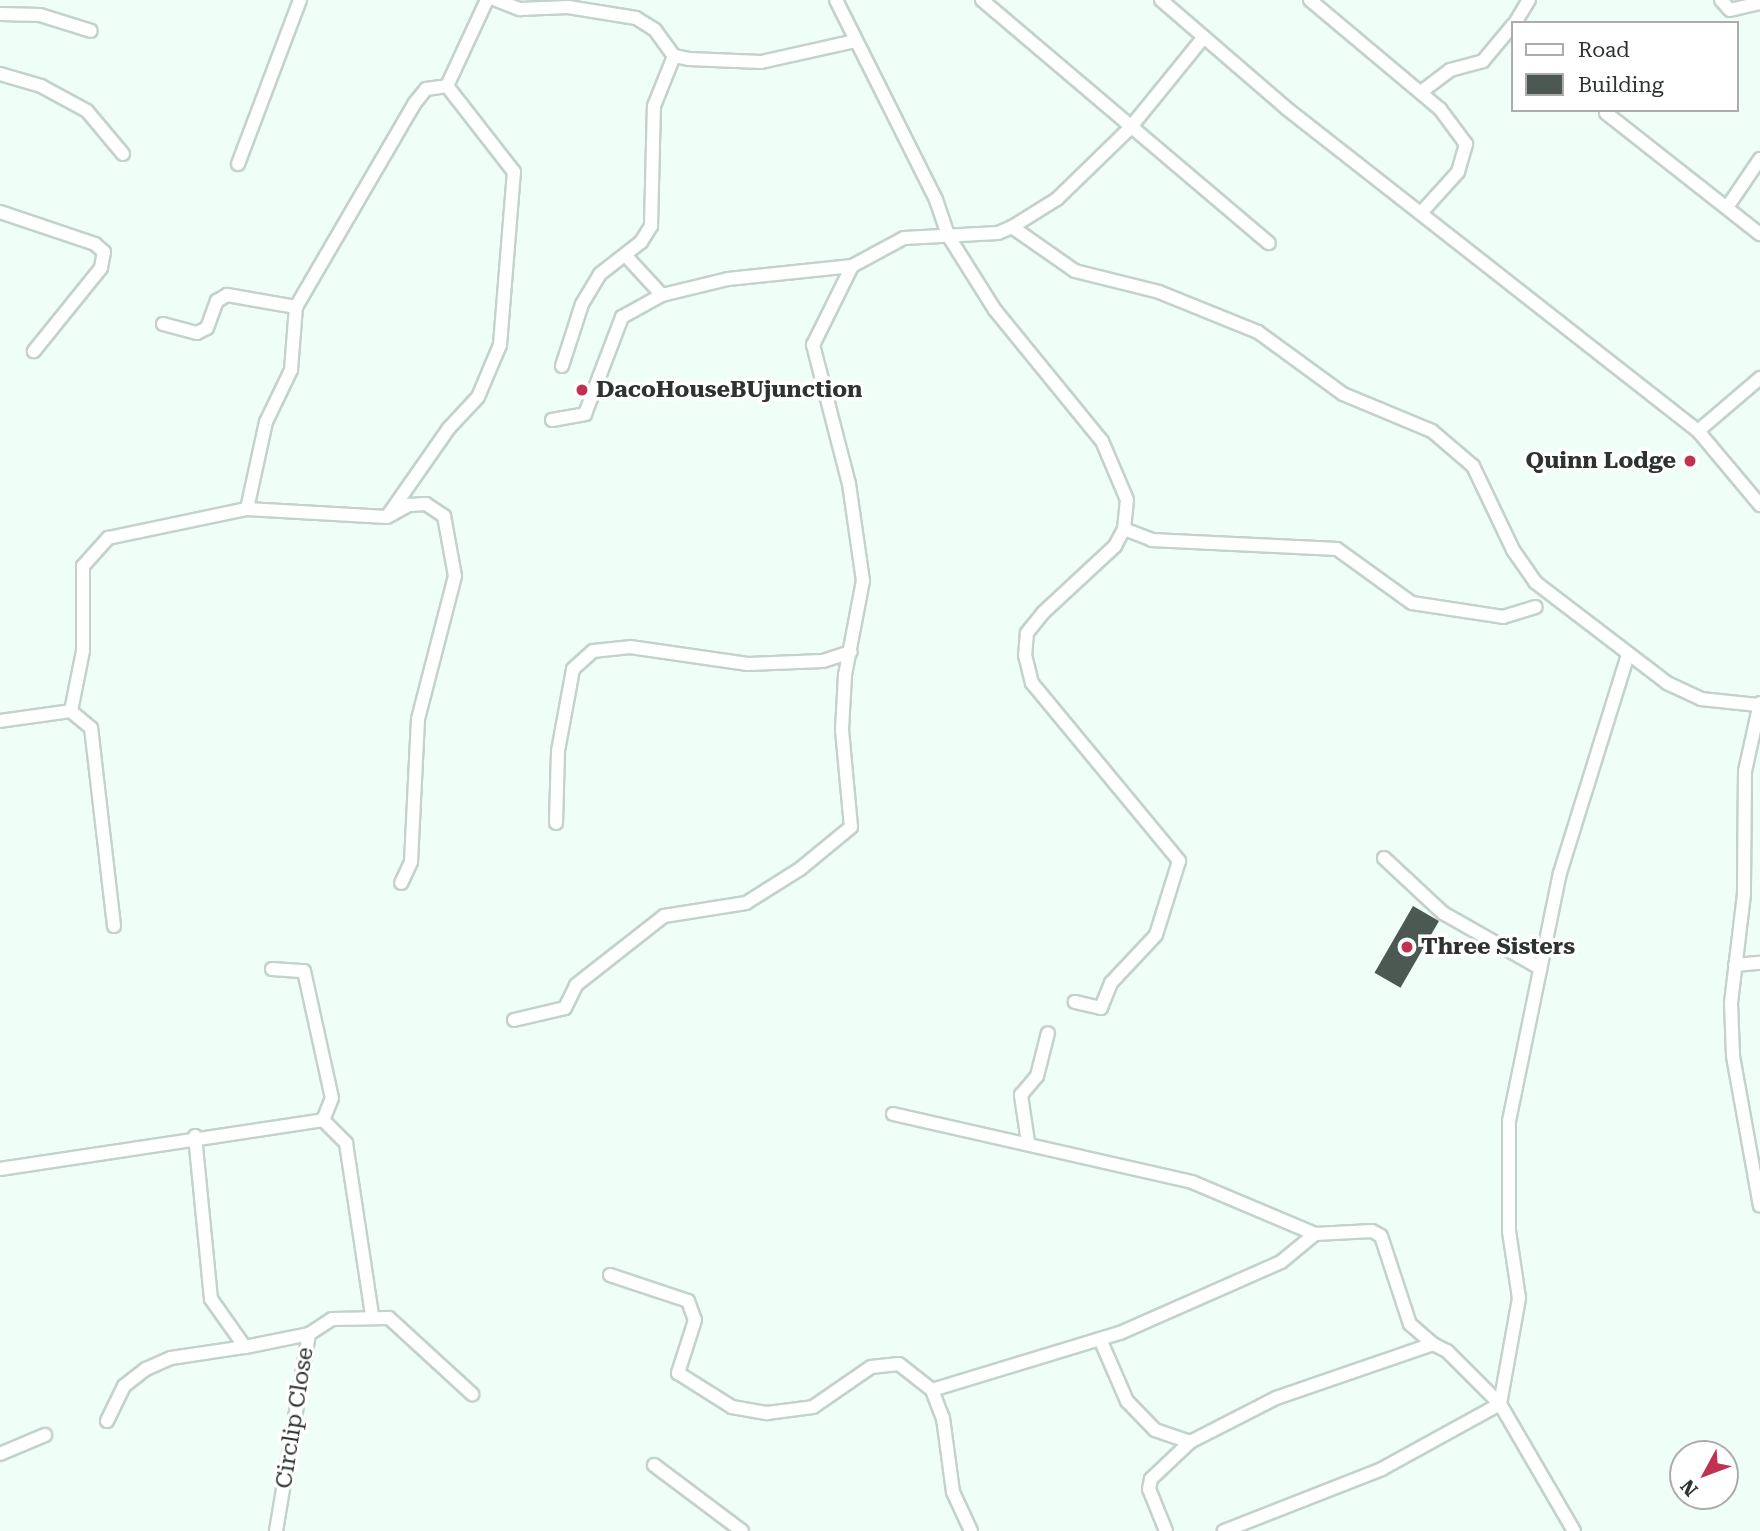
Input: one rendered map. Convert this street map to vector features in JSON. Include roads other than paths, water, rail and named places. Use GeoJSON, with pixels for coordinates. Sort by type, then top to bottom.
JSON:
{"type":"FeatureCollection","features":[{"type":"Feature","properties":{"kind":"street"},"geometry":{"type":"LineString","coordinates":[[238,164],[300,0]]}},
{"type":"Feature","properties":{"kind":"street"},"geometry":{"type":"LineString","coordinates":[[447,86],[486,0]]}},
{"type":"Feature","properties":{"kind":"street"},"geometry":{"type":"LineString","coordinates":[[496,0],[520,9],[568,7],[636,18],[654,30],[674,57]]}},
{"type":"Feature","properties":{"kind":"street"},"geometry":{"type":"LineString","coordinates":[[836,0],[936,200],[948,237],[995,310],[1102,441],[1127,500],[1124,529],[1115,546],[1027,633],[1025,655],[1032,683],[1179,861],[1156,935],[1111,984],[1101,1008],[1075,1002]]}},
{"type":"Feature","properties":{"kind":"street"},"geometry":{"type":"LineString","coordinates":[[982,0],[1269,243]]}},
{"type":"Feature","properties":{"kind":"street"},"geometry":{"type":"LineString","coordinates":[[1161,0],[1421,214],[1698,431],[1760,505]]}},
{"type":"Feature","properties":{"kind":"street"},"geometry":{"type":"LineString","coordinates":[[1310,0],[1421,92],[1466,144],[1458,172],[1421,214]]}},
{"type":"Feature","properties":{"kind":"street"},"geometry":{"type":"LineString","coordinates":[[1516,21],[1529,0]]}},
{"type":"Feature","properties":{"kind":"street"},"geometry":{"type":"LineString","coordinates":[[1721,0],[1730,10],[1760,3]]}},
{"type":"Feature","properties":{"kind":"street"},"geometry":{"type":"LineString","coordinates":[[0,14],[40,15],[90,31]]}},
{"type":"Feature","properties":{"kind":"street"},"geometry":{"type":"LineString","coordinates":[[1421,92],[1450,70],[1483,61],[1512,26]]}},
{"type":"Feature","properties":{"kind":"street"},"geometry":{"type":"LineString","coordinates":[[552,420],[585,414],[622,317],[662,295],[728,279],[852,266],[904,238],[948,237],[1012,227],[1057,199],[1130,128],[1204,37]]}},
{"type":"Feature","properties":{"kind":"street"},"geometry":{"type":"LineString","coordinates":[[674,57],[761,62],[855,41]]}},
{"type":"Feature","properties":{"kind":"street"},"geometry":{"type":"LineString","coordinates":[[562,366],[582,304],[600,274],[626,256],[651,226],[654,106],[674,57]]}},
{"type":"Feature","properties":{"kind":"street"},"geometry":{"type":"LineString","coordinates":[[0,74],[41,86],[88,111],[123,155]]}},
{"type":"Feature","properties":{"kind":"street"},"geometry":{"type":"LineString","coordinates":[[247,509],[266,422],[290,370],[296,307],[414,104],[426,89],[447,86]]}},
{"type":"Feature","properties":{"kind":"street"},"geometry":{"type":"LineString","coordinates":[[387,517],[449,428],[478,397],[500,345],[514,172],[447,86]]}},
{"type":"Feature","properties":{"kind":"street"},"geometry":{"type":"LineString","coordinates":[[1606,113],[1728,206],[1760,234]]}},
{"type":"Feature","properties":{"kind":"street"},"geometry":{"type":"LineString","coordinates":[[1728,206],[1760,159]]}},
{"type":"Feature","properties":{"kind":"street"},"geometry":{"type":"LineString","coordinates":[[0,212],[95,244],[104,252],[101,268],[34,351]]}},
{"type":"Feature","properties":{"kind":"street"},"geometry":{"type":"LineString","coordinates":[[1012,227],[1075,271],[1159,292],[1258,332],[1343,394],[1432,431],[1473,466],[1513,550],[1535,582],[1628,655],[1700,699],[1759,704],[1745,771],[1744,894],[1735,965],[1733,1056],[1760,1206]]}},
{"type":"Feature","properties":{"kind":"street"},"geometry":{"type":"LineString","coordinates":[[626,256],[662,295]]}},
{"type":"Feature","properties":{"kind":"street"},"geometry":{"type":"LineString","coordinates":[[514,1020],[565,1007],[576,985],[664,916],[746,903],[800,869],[851,827],[842,730],[863,581],[849,484],[813,345],[852,266]]}},
{"type":"Feature","properties":{"kind":"street"},"geometry":{"type":"LineString","coordinates":[[163,324],[197,333],[207,328],[217,302],[227,295],[296,307]]}},
{"type":"Feature","properties":{"kind":"street"},"geometry":{"type":"LineString","coordinates":[[1698,431],[1760,378]]}},
{"type":"Feature","properties":{"kind":"street"},"geometry":{"type":"LineString","coordinates":[[71,711],[83,651],[83,566],[95,549],[108,538],[247,509],[387,517],[409,505],[426,504],[444,516],[455,576],[418,719],[411,862],[401,883]]}},
{"type":"Feature","properties":{"kind":"street"},"geometry":{"type":"LineString","coordinates":[[1124,529],[1152,540],[1337,549],[1412,603],[1503,617],[1535,607]]}},
{"type":"Feature","properties":{"kind":"street"},"geometry":{"type":"LineString","coordinates":[[556,823],[558,751],[573,669],[593,651],[630,648],[748,664],[822,661],[851,652]]}},
{"type":"Feature","properties":{"kind":"street"},"geometry":{"type":"LineString","coordinates":[[1500,1404],[1519,1298],[1509,1231],[1509,1121],[1560,873],[1628,655]]}},
{"type":"Feature","properties":{"kind":"street"},"geometry":{"type":"LineString","coordinates":[[0,721],[71,711],[91,728],[114,926]]}},
{"type":"Feature","properties":{"kind":"street"},"geometry":{"type":"LineString","coordinates":[[1384,858],[1443,913],[1540,968]]}},
{"type":"Feature","properties":{"kind":"street"},"geometry":{"type":"LineString","coordinates":[[1735,965],[1760,963]]}},
{"type":"Feature","properties":{"kind":"street"},"geometry":{"type":"LineString","coordinates":[[272,969],[304,971],[332,1098],[323,1119]]}},
{"type":"Feature","properties":{"kind":"street"},"geometry":{"type":"LineString","coordinates":[[1028,1142],[1021,1095],[1037,1076],[1048,1033]]}},
{"type":"Feature","properties":{"kind":"street"},"geometry":{"type":"LineString","coordinates":[[893,1114],[1028,1142],[1192,1182],[1315,1234],[1372,1231],[1381,1236],[1410,1324],[1433,1344],[1447,1350],[1500,1404],[1574,1531]]}},
{"type":"Feature","properties":{"kind":"street"},"geometry":{"type":"LineString","coordinates":[[0,1169],[195,1136],[323,1119]]}},
{"type":"Feature","properties":{"kind":"street"},"geometry":{"type":"LineString","coordinates":[[323,1119],[346,1143],[372,1315],[397,1324],[472,1394]]}},
{"type":"Feature","properties":{"kind":"street"},"geometry":{"type":"LineString","coordinates":[[195,1136],[211,1299],[245,1347]]}},
{"type":"Feature","properties":{"kind":"street"},"geometry":{"type":"LineString","coordinates":[[932,1390],[1100,1339],[1281,1262],[1315,1234]]}},
{"type":"Feature","properties":{"kind":"street"},"geometry":{"type":"LineString","coordinates":[[610,1275],[688,1301],[695,1320],[678,1373],[732,1407],[767,1413],[813,1407],[871,1367],[899,1364],[932,1390],[943,1418],[953,1492],[971,1531]]}},
{"type":"Feature","properties":{"kind":"street","name":"Circlip Close"},"geometry":{"type":"LineString","coordinates":[[276,1531],[309,1334],[332,1319],[372,1315]]}},
{"type":"Feature","properties":{"kind":"street"},"geometry":{"type":"LineString","coordinates":[[107,1421],[124,1386],[146,1369],[171,1357],[245,1347],[309,1334]]}},
{"type":"Feature","properties":{"kind":"street"},"geometry":{"type":"LineString","coordinates":[[1100,1339],[1127,1401],[1155,1430],[1190,1442]]}},
{"type":"Feature","properties":{"kind":"street"},"geometry":{"type":"LineString","coordinates":[[1166,1531],[1149,1483],[1190,1442],[1276,1398],[1433,1344]]}},
{"type":"Feature","properties":{"kind":"street"},"geometry":{"type":"LineString","coordinates":[[1224,1531],[1381,1469],[1500,1404]]}},
{"type":"Feature","properties":{"kind":"street"},"geometry":{"type":"LineString","coordinates":[[0,1454],[45,1436]]}},
{"type":"Feature","properties":{"kind":"street"},"geometry":{"type":"LineString","coordinates":[[654,1465],[742,1531]]}},
{"type":"Feature","properties":{"kind":"place","name":"DacoHouseBUjunction"},"geometry":{"type":"Point","coordinates":[582,390]}},
{"type":"Feature","properties":{"kind":"place","name":"Quinn Lodge"},"geometry":{"type":"Point","coordinates":[1690,461]}},
{"type":"Feature","properties":{"kind":"place","name":"Three Sisters"},"geometry":{"type":"Point","coordinates":[1407,947]}}]}
